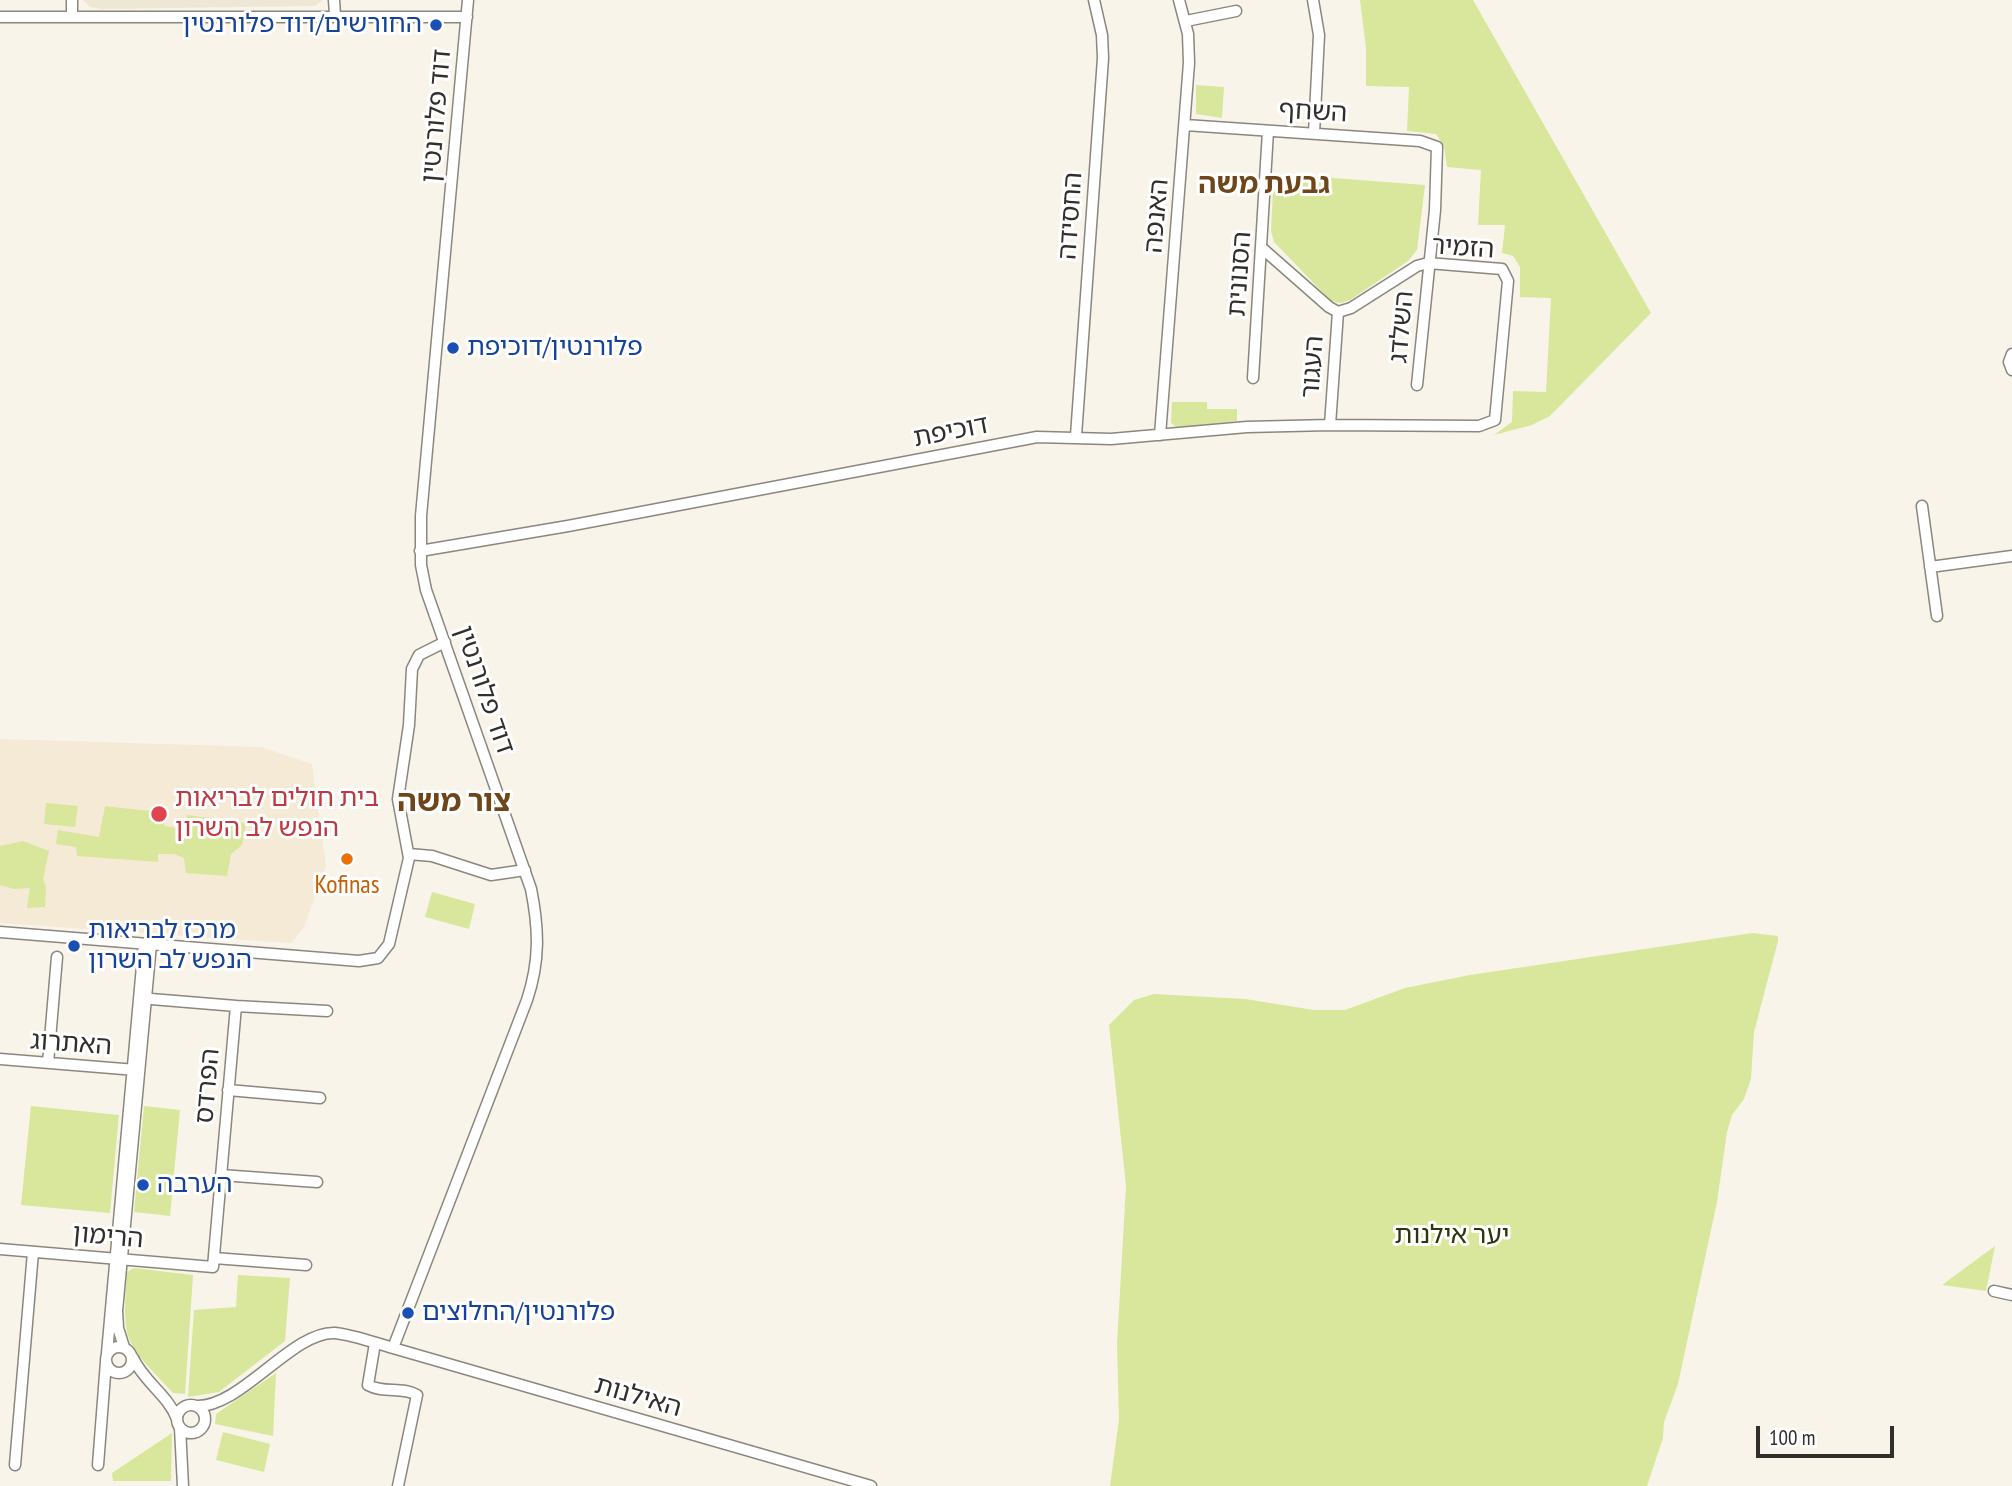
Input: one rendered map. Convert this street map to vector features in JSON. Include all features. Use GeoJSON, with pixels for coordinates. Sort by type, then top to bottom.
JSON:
{"type":"FeatureCollection","features":[{"type":"Feature","properties":{"kind":"street"},"geometry":{"type":"LineString","coordinates":[[72,0],[72,16]]}},
{"type":"Feature","properties":{"kind":"street"},"geometry":{"type":"LineString","coordinates":[[334,0],[335,15]]}},
{"type":"Feature","properties":{"kind":"street","name":"דוד פלורנטין"},"geometry":{"type":"LineString","coordinates":[[393,1348],[534,977],[539,939],[525,870],[426,590],[420,551],[468,0]]}},
{"type":"Feature","properties":{"kind":"street","name":"החסידה"},"geometry":{"type":"LineString","coordinates":[[1076,436],[1103,58],[1102,35],[1094,0]]}},
{"type":"Feature","properties":{"kind":"street","name":"האנפה"},"geometry":{"type":"LineString","coordinates":[[1160,435],[1189,48],[1180,0]]}},
{"type":"Feature","properties":{"kind":"street"},"geometry":{"type":"LineString","coordinates":[[1313,0],[1319,35],[1314,133]]}},
{"type":"Feature","properties":{"kind":"street"},"geometry":{"type":"LineString","coordinates":[[1186,21],[1236,10]]}},
{"type":"Feature","properties":{"kind":"street"},"geometry":{"type":"LineString","coordinates":[[0,17],[467,17]]}},
{"type":"Feature","properties":{"kind":"street","name":"השחף"},"geometry":{"type":"LineString","coordinates":[[1185,125],[1420,141],[1437,147]]}},
{"type":"Feature","properties":{"kind":"street","name":"הסנונית"},"geometry":{"type":"LineString","coordinates":[[1253,378],[1263,249],[1268,131]]}},
{"type":"Feature","properties":{"kind":"street","name":"השלדג"},"geometry":{"type":"LineString","coordinates":[[1417,385],[1437,147]]}},
{"type":"Feature","properties":{"kind":"street"},"geometry":{"type":"LineString","coordinates":[[1263,249],[1338,312]]}},
{"type":"Feature","properties":{"kind":"street","name":"הזמיר"},"geometry":{"type":"LineString","coordinates":[[1338,312],[1351,308],[1409,269],[1429,264],[1495,268],[1507,274],[1495,420]]}},
{"type":"Feature","properties":{"kind":"street","name":"העגור"},"geometry":{"type":"LineString","coordinates":[[1331,425],[1338,312]]}},
{"type":"Feature","properties":{"kind":"street"},"geometry":{"type":"LineString","coordinates":[[2012,354],[2009,362],[2012,370]]}},
{"type":"Feature","properties":{"kind":"street","name":"דוכיפת"},"geometry":{"type":"LineString","coordinates":[[420,551],[581,524],[1023,439],[1076,436],[1101,440],[1247,427],[1479,426],[1495,420]]}},
{"type":"Feature","properties":{"kind":"street"},"geometry":{"type":"LineString","coordinates":[[1922,506],[1937,616]]}},
{"type":"Feature","properties":{"kind":"street"},"geometry":{"type":"LineString","coordinates":[[1930,567],[2012,556]]}},
{"type":"Feature","properties":{"kind":"street"},"geometry":{"type":"LineString","coordinates":[[0,932],[373,960],[382,956],[388,944],[409,854],[398,799],[409,725],[412,669],[419,655],[445,642]]}},
{"type":"Feature","properties":{"kind":"street"},"geometry":{"type":"LineString","coordinates":[[409,854],[432,856],[491,876],[525,870]]}},
{"type":"Feature","properties":{"kind":"street"},"geometry":{"type":"LineString","coordinates":[[98,1465],[148,944]]}},
{"type":"Feature","properties":{"kind":"street"},"geometry":{"type":"LineString","coordinates":[[48,1063],[57,957]]}},
{"type":"Feature","properties":{"kind":"street"},"geometry":{"type":"LineString","coordinates":[[142,998],[327,1011]]}},
{"type":"Feature","properties":{"kind":"street","name":"הפרדס"},"geometry":{"type":"LineString","coordinates":[[214,1263],[236,1006]]}},
{"type":"Feature","properties":{"kind":"street","name":"האתרוג"},"geometry":{"type":"LineString","coordinates":[[0,1059],[136,1070]]}},
{"type":"Feature","properties":{"kind":"street"},"geometry":{"type":"LineString","coordinates":[[228,1090],[320,1098]]}},
{"type":"Feature","properties":{"kind":"street"},"geometry":{"type":"LineString","coordinates":[[221,1175],[317,1182]]}},
{"type":"Feature","properties":{"kind":"street","name":"הרימון"},"geometry":{"type":"LineString","coordinates":[[0,1249],[118,1259],[306,1265]]}},
{"type":"Feature","properties":{"kind":"street"},"geometry":{"type":"LineString","coordinates":[[15,1465],[33,1252]]}},
{"type":"Feature","properties":{"kind":"street"},"geometry":{"type":"LineString","coordinates":[[118,1259],[117,1319],[124,1347],[160,1393],[179,1424],[188,1433],[197,1432]]}},
{"type":"Feature","properties":{"kind":"street"},"geometry":{"type":"LineString","coordinates":[[1994,1291],[2012,1295]]}},
{"type":"Feature","properties":{"kind":"street","name":"האילנות"},"geometry":{"type":"LineString","coordinates":[[225,1397],[314,1337],[334,1333],[871,1486]]}},
{"type":"Feature","properties":{"kind":"street"},"geometry":{"type":"LineString","coordinates":[[375,1343],[368,1385],[377,1391],[410,1391],[417,1395],[398,1486]]}},
{"type":"Feature","properties":{"kind":"street"},"geometry":{"type":"LineString","coordinates":[[107,1358],[115,1347],[124,1347]]}},
{"type":"Feature","properties":{"kind":"street"},"geometry":{"type":"LineString","coordinates":[[107,1358],[111,1370],[148,1380]]}},
{"type":"Feature","properties":{"kind":"street"},"geometry":{"type":"LineString","coordinates":[[104,1384],[111,1377],[132,1366],[133,1358]]}},
{"type":"Feature","properties":{"kind":"street"},"geometry":{"type":"LineString","coordinates":[[160,1393],[202,1410],[205,1423]]}},
{"type":"Feature","properties":{"kind":"street"},"geometry":{"type":"LineString","coordinates":[[183,1486],[180,1411],[225,1397]]}},
{"type":"Feature","properties":{"kind":"street"},"geometry":{"type":"LineString","coordinates":[[182,1461],[197,1432],[225,1397]]}},
{"type":"Feature","properties":{"kind":"shaded area"},"geometry":{"type":"Polygon","coordinates":[[[83,0],[323,0],[315,6],[102,9],[90,7],[83,0]]]}},
{"type":"Feature","properties":{"kind":"shaded area","name":"בית חולים לבריאות הנפש לב השרון"},"geometry":{"type":"Polygon","coordinates":[[[0,739],[261,747],[312,764],[326,865],[304,927],[292,943],[288,943],[0,923],[0,739]]]}},
{"type":"Feature","properties":{"kind":"green space"},"geometry":{"type":"Polygon","coordinates":[[[1360,0],[1473,0],[1651,313],[1550,416],[1532,425],[1494,435],[1512,422],[1513,391],[1546,392],[1551,298],[1520,297],[1520,267],[1513,256],[1502,253],[1505,225],[1478,225],[1481,170],[1447,167],[1444,146],[1436,134],[1407,131],[1409,87],[1366,86],[1366,48],[1360,0]]]}},
{"type":"Feature","properties":{"kind":"green space"},"geometry":{"type":"Polygon","coordinates":[[[1196,85],[1224,87],[1222,118],[1196,114],[1196,85]]]}},
{"type":"Feature","properties":{"kind":"green space"},"geometry":{"type":"Polygon","coordinates":[[[1294,175],[1425,185],[1417,250],[1408,261],[1350,300],[1341,303],[1331,301],[1274,242],[1271,231],[1273,188],[1292,189],[1294,175]]]}},
{"type":"Feature","properties":{"kind":"green space"},"geometry":{"type":"Polygon","coordinates":[[[1172,402],[1207,402],[1207,409],[1237,409],[1237,421],[1178,428],[1171,423],[1172,402]]]}},
{"type":"Feature","properties":{"kind":"green space"},"geometry":{"type":"Polygon","coordinates":[[[46,803],[78,806],[75,827],[44,824],[46,803]]]}},
{"type":"Feature","properties":{"kind":"green space"},"geometry":{"type":"Polygon","coordinates":[[[105,806],[166,813],[164,826],[184,829],[187,815],[246,823],[242,845],[231,854],[227,876],[186,873],[184,858],[174,854],[158,854],[158,862],[77,856],[76,847],[56,844],[58,830],[99,837],[105,806]]]}},
{"type":"Feature","properties":{"kind":"green space"},"geometry":{"type":"Polygon","coordinates":[[[23,841],[49,851],[43,879],[46,887],[45,907],[27,908],[30,888],[14,889],[0,885],[0,846],[23,841]]]}},
{"type":"Feature","properties":{"kind":"green space"},"geometry":{"type":"Polygon","coordinates":[[[432,892],[475,904],[469,929],[425,917],[432,892]]]}},
{"type":"Feature","properties":{"kind":"green space","name":"יער אילנות"},"geometry":{"type":"Polygon","coordinates":[[[1752,933],[1778,936],[1778,941],[1754,1032],[1751,1079],[1744,1099],[1732,1115],[1727,1132],[1717,1202],[1678,1384],[1664,1422],[1663,1438],[1647,1486],[1110,1486],[1119,1419],[1117,1344],[1126,1186],[1109,1025],[1134,1000],[1154,994],[1245,999],[1314,1010],[1345,1010],[1405,988],[1470,975],[1752,933]]]}},
{"type":"Feature","properties":{"kind":"green space"},"geometry":{"type":"Polygon","coordinates":[[[31,1106],[119,1115],[110,1213],[21,1205],[31,1106]]]}},
{"type":"Feature","properties":{"kind":"green space"},"geometry":{"type":"Polygon","coordinates":[[[144,1106],[180,1110],[170,1216],[134,1212],[144,1106]]]}},
{"type":"Feature","properties":{"kind":"green space"},"geometry":{"type":"Polygon","coordinates":[[[1995,1246],[1986,1291],[1942,1285],[1995,1246]]]}},
{"type":"Feature","properties":{"kind":"green space"},"geometry":{"type":"Polygon","coordinates":[[[134,1268],[193,1275],[185,1394],[173,1393],[144,1362],[130,1340],[125,1314],[127,1272],[134,1268]]]}},
{"type":"Feature","properties":{"kind":"green space"},"geometry":{"type":"Polygon","coordinates":[[[238,1275],[290,1278],[285,1341],[219,1392],[188,1397],[194,1310],[236,1307],[238,1275]]]}},
{"type":"Feature","properties":{"kind":"green space"},"geometry":{"type":"Polygon","coordinates":[[[276,1373],[273,1436],[215,1424],[216,1414],[276,1373]]]}},
{"type":"Feature","properties":{"kind":"green space"},"geometry":{"type":"Polygon","coordinates":[[[223,1432],[270,1444],[264,1472],[216,1460],[223,1432]]]}},
{"type":"Feature","properties":{"kind":"green space"},"geometry":{"type":"Polygon","coordinates":[[[172,1433],[171,1481],[113,1481],[112,1473],[172,1433]]]}},
{"type":"Feature","properties":{"kind":"place","name":"החורשים/דוד פלורנטין"},"geometry":{"type":"Point","coordinates":[436,25]}},
{"type":"Feature","properties":{"kind":"place","name":"פלורנטין/דוכיפת"},"geometry":{"type":"Point","coordinates":[453,348]}},
{"type":"Feature","properties":{"kind":"place","name":"בית חולים לבריאות הנפש לב השרון"},"geometry":{"type":"Point","coordinates":[159,814]}},
{"type":"Feature","properties":{"kind":"place","name":"Kofinas"},"geometry":{"type":"Point","coordinates":[347,859]}},
{"type":"Feature","properties":{"kind":"place","name":"מרכז לבריאות הנפש לב השרון"},"geometry":{"type":"Point","coordinates":[74,946]}},
{"type":"Feature","properties":{"kind":"place","name":"הערבה"},"geometry":{"type":"Point","coordinates":[143,1185]}},
{"type":"Feature","properties":{"kind":"place","name":"פלורנטין/החלוצים"},"geometry":{"type":"Point","coordinates":[408,1313]}},
{"type":"Feature","properties":{"kind":"district","name":"גבעת משה"},"geometry":{"type":"Point","coordinates":[1264,185]}},
{"type":"Feature","properties":{"kind":"district","name":"צור משה"},"geometry":{"type":"Point","coordinates":[454,802]}}]}
